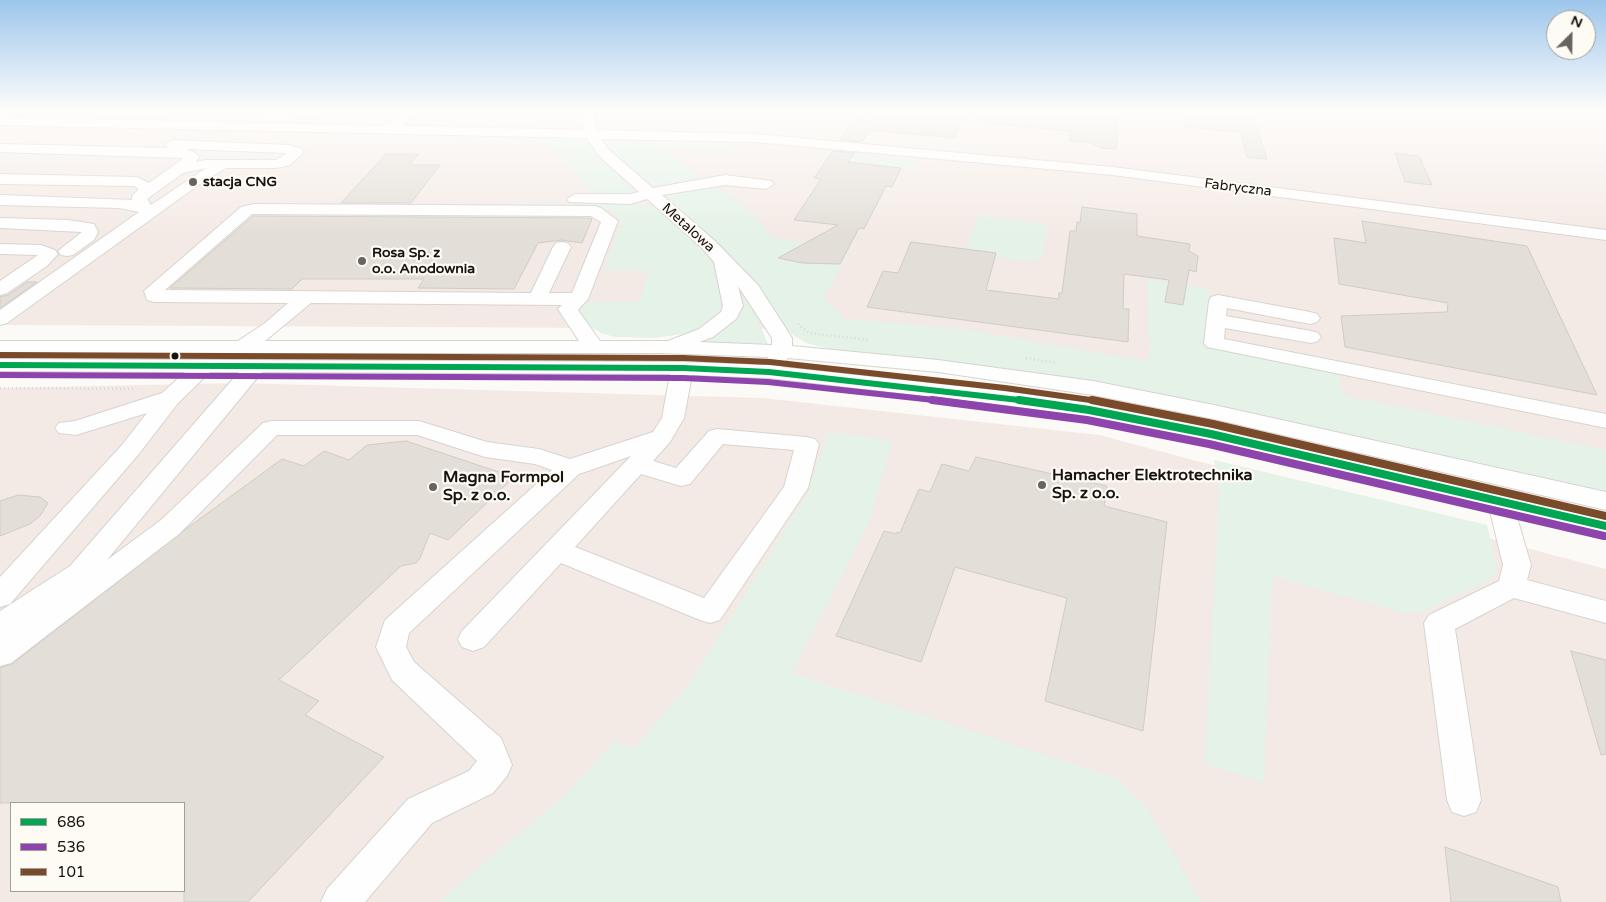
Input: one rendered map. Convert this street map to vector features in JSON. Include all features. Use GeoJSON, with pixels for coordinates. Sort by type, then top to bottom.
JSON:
{"type":"FeatureCollection","features":[{"type":"Feature","properties":{"kind":"street"},"geometry":{"type":"LineString","coordinates":[[0,318],[97,252],[143,216],[199,178],[225,164],[229,159],[224,156],[190,156],[178,152]]}},
{"type":"Feature","properties":{"kind":"street"},"geometry":{"type":"LineString","coordinates":[[178,170],[206,164],[276,164],[285,162],[297,152]]}},
{"type":"Feature","properties":{"kind":"street","name":"Metalowa"},"geometry":{"type":"LineString","coordinates":[[603,152],[710,245],[751,289],[782,338],[782,351]]}},
{"type":"Feature","properties":{"kind":"street","name":"Fabryczna"},"geometry":{"type":"LineString","coordinates":[[909,152],[1113,171],[1606,235]]}},
{"type":"Feature","properties":{"kind":"street"},"geometry":{"type":"LineString","coordinates":[[143,216],[140,199],[150,189],[192,160],[190,156]]}},
{"type":"Feature","properties":{"kind":"street"},"geometry":{"type":"LineString","coordinates":[[130,182],[157,175],[190,156]]}},
{"type":"Feature","properties":{"kind":"street"},"geometry":{"type":"LineString","coordinates":[[0,179],[130,182],[143,184],[150,189]]}},
{"type":"Feature","properties":{"kind":"street"},"geometry":{"type":"LineString","coordinates":[[468,197],[630,199],[705,182],[725,180],[766,184]]}},
{"type":"Feature","properties":{"kind":"street"},"geometry":{"type":"LineString","coordinates":[[0,200],[119,203],[143,216]]}},
{"type":"Feature","properties":{"kind":"street"},"geometry":{"type":"LineString","coordinates":[[578,299],[154,296],[153,291],[246,210],[595,211],[610,220],[578,299],[568,309],[593,346]]}},
{"type":"Feature","properties":{"kind":"street"},"geometry":{"type":"LineString","coordinates":[[0,211],[124,214],[140,219],[143,216]]}},
{"type":"Feature","properties":{"kind":"street"},"geometry":{"type":"LineString","coordinates":[[0,223],[119,227],[143,216]]}},
{"type":"Feature","properties":{"kind":"street"},"geometry":{"type":"LineString","coordinates":[[67,251],[83,240],[90,232],[88,228],[79,226]]}},
{"type":"Feature","properties":{"kind":"street"},"geometry":{"type":"LineString","coordinates":[[537,299],[562,247]]}},
{"type":"Feature","properties":{"kind":"street"},"geometry":{"type":"LineString","coordinates":[[0,249],[97,252]]}},
{"type":"Feature","properties":{"kind":"street"},"geometry":{"type":"LineString","coordinates":[[0,289],[48,257],[49,254],[42,250]]}},
{"type":"Feature","properties":{"kind":"street"},"geometry":{"type":"LineString","coordinates":[[660,347],[693,339],[706,333],[729,315],[733,306],[723,261]]}},
{"type":"Feature","properties":{"kind":"street"},"geometry":{"type":"LineString","coordinates":[[0,626],[80,573],[272,326],[306,297]]}},
{"type":"Feature","properties":{"kind":"street"},"geometry":{"type":"LineString","coordinates":[[1312,363],[1310,321],[1218,301],[1214,344],[1606,421]]}},
{"type":"Feature","properties":{"kind":"street"},"geometry":{"type":"LineString","coordinates":[[0,365],[203,367],[249,357],[593,346],[782,351],[938,366],[1093,388],[1214,412],[1606,501]]}},
{"type":"Feature","properties":{"kind":"street"},"geometry":{"type":"LineString","coordinates":[[0,347],[249,357],[684,368],[769,372],[986,395],[1089,410],[1211,434],[1606,526]]}},
{"type":"Feature","properties":{"kind":"street"},"geometry":{"type":"LineString","coordinates":[[769,372],[782,351]]}},
{"type":"Feature","properties":{"kind":"street"},"geometry":{"type":"LineString","coordinates":[[0,596],[130,450],[170,398],[203,367]]}},
{"type":"Feature","properties":{"kind":"street"},"geometry":{"type":"LineString","coordinates":[[473,639],[662,437],[673,418],[678,384],[684,368]]}},
{"type":"Feature","properties":{"kind":"street"},"geometry":{"type":"LineString","coordinates":[[67,428],[76,428],[170,398]]}},
{"type":"Feature","properties":{"kind":"street"},"geometry":{"type":"LineString","coordinates":[[0,654],[170,527],[271,428],[419,428],[485,449],[539,457],[570,468]]}},
{"type":"Feature","properties":{"kind":"street"},"geometry":{"type":"LineString","coordinates":[[556,550],[710,612],[796,488],[807,444],[717,436],[681,478],[636,464]]}},
{"type":"Feature","properties":{"kind":"street"},"geometry":{"type":"LineString","coordinates":[[340,902],[420,811],[481,782],[495,765],[489,749],[402,671],[391,647],[395,628],[570,468],[662,437]]}},
{"type":"Feature","properties":{"kind":"street"},"geometry":{"type":"LineString","coordinates":[[1500,501],[1517,565],[1512,587]]}},
{"type":"Feature","properties":{"kind":"street"},"geometry":{"type":"LineString","coordinates":[[1464,800],[1439,623],[1512,587],[1606,612]]}},
{"type":"Feature","properties":{"kind":"path"},"geometry":{"type":"LineString","coordinates":[[795,321],[809,333],[875,341]]}},
{"type":"Feature","properties":{"kind":"path"},"geometry":{"type":"LineString","coordinates":[[1018,358],[1065,364]]}},
{"type":"Feature","properties":{"kind":"path"},"geometry":{"type":"LineString","coordinates":[[0,388],[139,389]]}},
{"type":"Feature","properties":{"kind":"shaded area"},"geometry":{"type":"Polygon","coordinates":[[[0,152],[1606,152],[1606,481],[804,329],[0,325],[0,152]]]}},
{"type":"Feature","properties":{"kind":"shaded area"},"geometry":{"type":"Polygon","coordinates":[[[557,152],[597,152],[611,170],[634,190],[627,196],[594,195],[557,152]]]}},
{"type":"Feature","properties":{"kind":"shaded area"},"geometry":{"type":"Polygon","coordinates":[[[613,152],[669,152],[702,179],[660,189],[650,188],[613,152]]]}},
{"type":"Feature","properties":{"kind":"shaded area"},"geometry":{"type":"Polygon","coordinates":[[[823,152],[917,161],[913,169],[817,158],[823,152]]]}},
{"type":"Feature","properties":{"kind":"shaded area"},"geometry":{"type":"Polygon","coordinates":[[[707,184],[725,191],[753,214],[773,238],[851,249],[824,298],[844,319],[953,328],[1150,362],[1147,279],[1209,289],[1206,344],[1340,371],[1342,395],[1606,450],[1606,494],[1116,388],[1003,368],[842,352],[806,343],[793,335],[784,326],[757,284],[713,238],[661,195],[707,184]]]}},
{"type":"Feature","properties":{"kind":"shaded area"},"geometry":{"type":"Polygon","coordinates":[[[633,203],[654,207],[692,238],[711,260],[724,300],[720,316],[706,327],[688,333],[656,338],[615,337],[601,333],[591,327],[578,310],[582,305],[591,302],[639,302],[649,271],[603,270],[622,224],[615,213],[609,210],[413,208],[415,204],[633,203]]]}},
{"type":"Feature","properties":{"kind":"shaded area"},"geometry":{"type":"Polygon","coordinates":[[[977,215],[1039,223],[1047,227],[1042,257],[1034,261],[1023,261],[995,257],[995,253],[966,249],[977,215]]]}},
{"type":"Feature","properties":{"kind":"shaded area"},"geometry":{"type":"Polygon","coordinates":[[[739,291],[742,291],[751,304],[768,344],[700,342],[735,320],[741,312],[739,291]]]}},
{"type":"Feature","properties":{"kind":"shaded area"},"geometry":{"type":"Polygon","coordinates":[[[240,383],[763,398],[1099,435],[1606,569],[1606,902],[0,902],[0,388],[240,383]]]}},
{"type":"Feature","properties":{"kind":"shaded area"},"geometry":{"type":"Polygon","coordinates":[[[828,432],[892,440],[871,518],[792,673],[1116,778],[1147,808],[1201,902],[438,902],[566,794],[614,741],[634,749],[688,685],[806,497],[828,432]]]}},
{"type":"Feature","properties":{"kind":"shaded area"},"geometry":{"type":"Polygon","coordinates":[[[1214,460],[1487,525],[1498,569],[1488,581],[1420,613],[1401,612],[1272,576],[1264,782],[1205,764],[1219,495],[1214,460]]]}},
{"type":"Feature","properties":{"kind":"building"},"geometry":{"type":"Polygon","coordinates":[[[832,152],[855,153],[848,162],[901,168],[892,187],[886,186],[864,229],[859,228],[840,264],[802,263],[778,258],[838,225],[794,220],[821,179],[814,178],[832,152]]]}},
{"type":"Feature","properties":{"kind":"building"},"geometry":{"type":"Polygon","coordinates":[[[1246,152],[1265,152],[1267,159],[1247,157],[1246,152]]]}},
{"type":"Feature","properties":{"kind":"building"},"geometry":{"type":"Polygon","coordinates":[[[1395,153],[1419,156],[1432,185],[1405,182],[1395,153]]]}},
{"type":"Feature","properties":{"kind":"building"},"geometry":{"type":"Polygon","coordinates":[[[386,154],[419,154],[409,165],[440,165],[411,203],[341,203],[386,154]]]}},
{"type":"Feature","properties":{"kind":"building"},"geometry":{"type":"Polygon","coordinates":[[[1082,207],[1137,214],[1137,236],[1190,244],[1189,251],[1198,256],[1196,272],[1189,270],[1183,305],[1165,302],[1169,280],[1124,274],[1123,309],[1129,309],[1128,342],[867,307],[883,271],[898,273],[911,242],[996,253],[986,290],[1059,299],[1059,293],[1062,293],[1070,231],[1076,231],[1077,222],[1080,223],[1082,207]]]}},
{"type":"Feature","properties":{"kind":"building","name":"Rosa Sp. z o.o. Anodownia"},"geometry":{"type":"Polygon","coordinates":[[[253,216],[592,219],[582,243],[562,240],[538,243],[514,289],[418,288],[424,279],[302,279],[292,289],[170,288],[253,216]]]}},
{"type":"Feature","properties":{"kind":"building"},"geometry":{"type":"Polygon","coordinates":[[[1362,221],[1527,246],[1597,395],[1345,347],[1341,316],[1447,312],[1448,303],[1339,284],[1334,238],[1366,243],[1362,221]]]}},
{"type":"Feature","properties":{"kind":"building"},"geometry":{"type":"Polygon","coordinates":[[[27,282],[37,282],[0,308],[0,297],[8,295],[27,282]]]}},
{"type":"Feature","properties":{"kind":"building"},"geometry":{"type":"Polygon","coordinates":[[[406,441],[514,477],[448,540],[430,533],[420,558],[416,563],[401,566],[279,680],[319,701],[305,715],[384,757],[248,902],[184,902],[185,802],[0,803],[0,668],[12,664],[190,526],[282,459],[304,466],[324,451],[349,460],[367,445],[406,441]]]}},
{"type":"Feature","properties":{"kind":"building"},"geometry":{"type":"Polygon","coordinates":[[[976,457],[1107,486],[1104,506],[1167,522],[1143,731],[1045,701],[1067,598],[955,567],[921,662],[836,636],[884,531],[900,533],[919,489],[930,492],[942,464],[969,471],[976,457]]]}},
{"type":"Feature","properties":{"kind":"building"},"geometry":{"type":"Polygon","coordinates":[[[18,495],[40,497],[48,503],[40,516],[30,524],[0,536],[0,501],[18,495]]]}},
{"type":"Feature","properties":{"kind":"building"},"geometry":{"type":"Polygon","coordinates":[[[1571,651],[1606,660],[1606,754],[1601,755],[1571,651]]]}},
{"type":"Feature","properties":{"kind":"building"},"geometry":{"type":"Polygon","coordinates":[[[1445,847],[1558,887],[1561,902],[1451,902],[1445,847]]]}},
{"type":"Feature","properties":{"kind":"transit line","name":"101"},"geometry":{"type":"LineString","coordinates":[[0,355],[683,358],[770,362],[1005,388],[1091,400],[1213,424],[1606,516]]}},
{"type":"Feature","properties":{"kind":"transit line","name":"686"},"geometry":{"type":"LineString","coordinates":[[0,365],[683,368],[769,372],[1004,398],[1089,410],[1211,434],[1606,526]]}},
{"type":"Feature","properties":{"kind":"transit line","name":"536"},"geometry":{"type":"LineString","coordinates":[[0,375],[683,378],[768,382],[1003,408],[1087,420],[1209,444],[1604,536]]}},
{"type":"Feature","properties":{"kind":"place","name":"stacja CNG"},"geometry":{"type":"Point","coordinates":[193,182]}},
{"type":"Feature","properties":{"kind":"place","name":"Rosa Sp. z o.o. Anodownia"},"geometry":{"type":"Point","coordinates":[362,261]}},
{"type":"Feature","properties":{"kind":"place","name":"Hamacher Elektrotechnika Sp. z o.o."},"geometry":{"type":"Point","coordinates":[1042,485]}},
{"type":"Feature","properties":{"kind":"place","name":"Magna Formpol Sp. z o.o."},"geometry":{"type":"Point","coordinates":[433,487]}}]}
